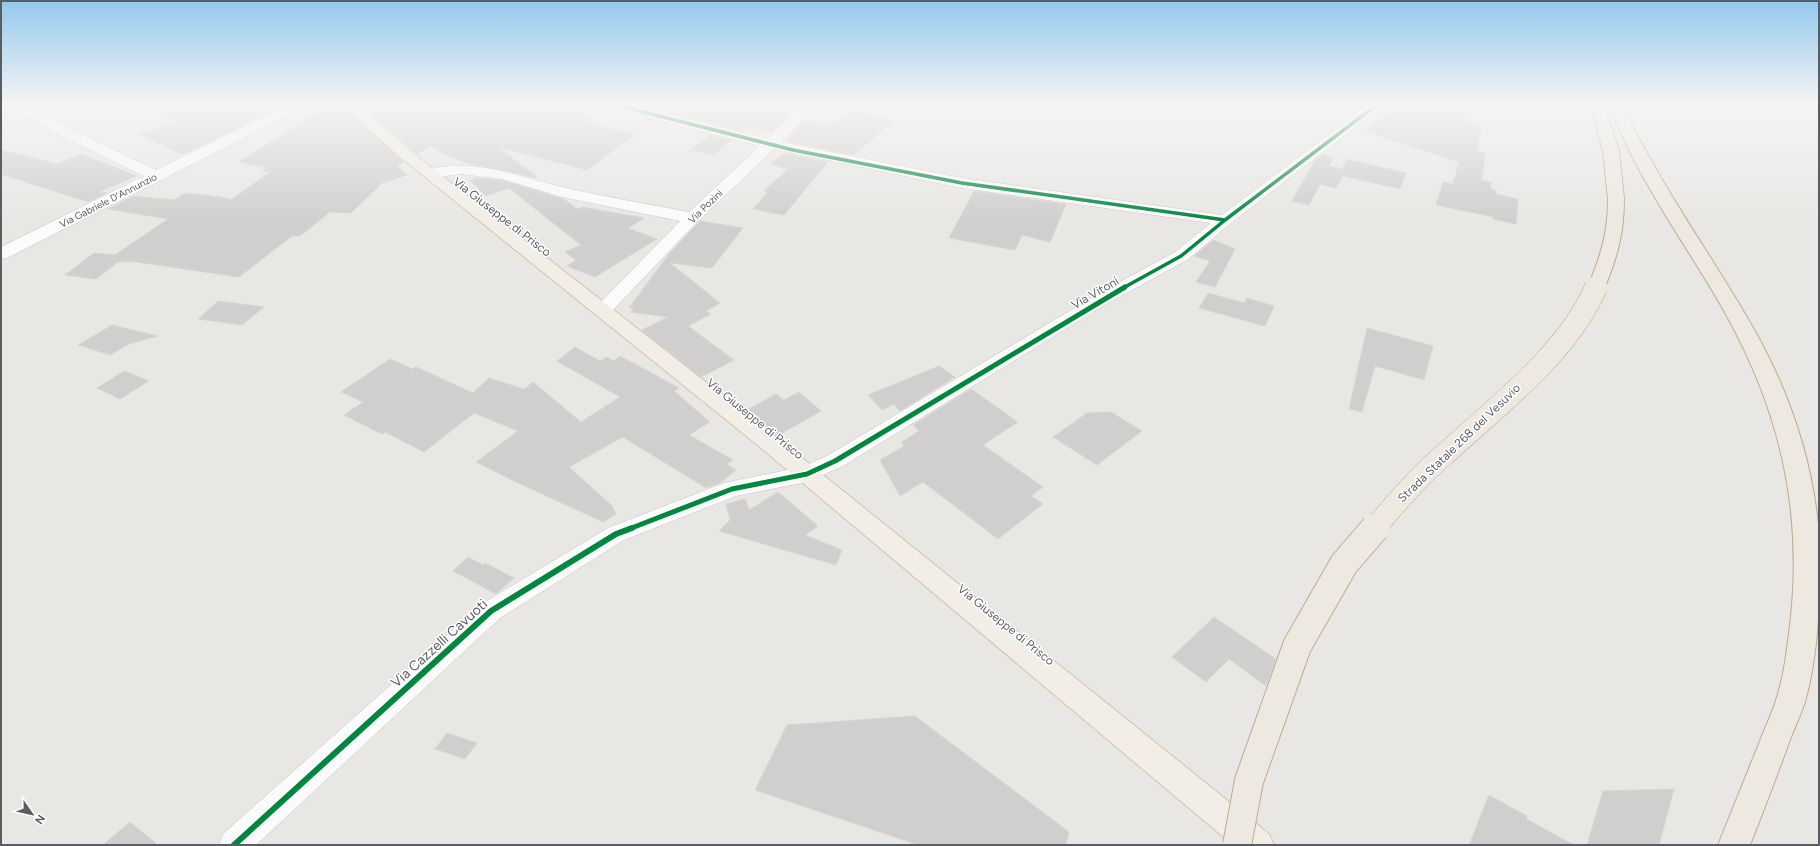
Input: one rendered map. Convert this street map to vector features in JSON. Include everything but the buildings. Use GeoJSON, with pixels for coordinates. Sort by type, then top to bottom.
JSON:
{"type":"FeatureCollection","features":[{"type":"Feature","properties":{"kind":"highway","name":"Strada Statale 268 del Vesuvio"},"geometry":{"type":"LineString","coordinates":[[1237,845],[1249,781],[1297,646],[1344,564],[1394,506],[1444,455],[1535,371],[1569,333],[1593,294],[1608,258],[1616,223],[1614,172],[1609,143]]}},
{"type":"Feature","properties":{"kind":"highway"},"geometry":{"type":"LineString","coordinates":[[1634,143],[1650,178],[1755,349],[1776,394],[1798,468],[1807,531],[1807,585],[1803,636],[1791,699],[1736,841]]}},
{"type":"Feature","properties":{"kind":"main road","name":"Via Giuseppe di Prisco"},"geometry":{"type":"LineString","coordinates":[[395,143],[807,474],[1258,845]]}},
{"type":"Feature","properties":{"kind":"street"},"geometry":{"type":"LineString","coordinates":[[89,143],[155,176]]}},
{"type":"Feature","properties":{"kind":"street","name":"Via Gabriele D'Annunzio"},"geometry":{"type":"LineString","coordinates":[[1,254],[220,143]]}},
{"type":"Feature","properties":{"kind":"street","name":"Via Vitoni"},"geometry":{"type":"LineString","coordinates":[[807,474],[835,461],[1102,299],[1181,256],[1225,220],[1326,143]]}},
{"type":"Feature","properties":{"kind":"street"},"geometry":{"type":"LineString","coordinates":[[771,144],[793,150],[962,183],[1225,220]]}},
{"type":"Feature","properties":{"kind":"street","name":"Via Pozini"},"geometry":{"type":"LineString","coordinates":[[603,310],[692,218],[771,144]]}},
{"type":"Feature","properties":{"kind":"street"},"geometry":{"type":"LineString","coordinates":[[431,173],[461,169],[504,175],[562,192],[692,218]]}},
{"type":"Feature","properties":{"kind":"street","name":"Via Cazzelli Cavuoti"},"geometry":{"type":"LineString","coordinates":[[234,845],[491,611],[616,534],[732,489],[807,474]]}},
{"type":"Feature","properties":{"kind":"cycle path"},"geometry":{"type":"LineString","coordinates":[[767,143],[793,150],[962,183],[1225,220]]}},
{"type":"Feature","properties":{"kind":"cycle path"},"geometry":{"type":"LineString","coordinates":[[234,845],[491,611],[616,534],[732,489],[807,474],[835,461],[1102,299],[1181,256],[1225,220],[1326,143]]}}]}
